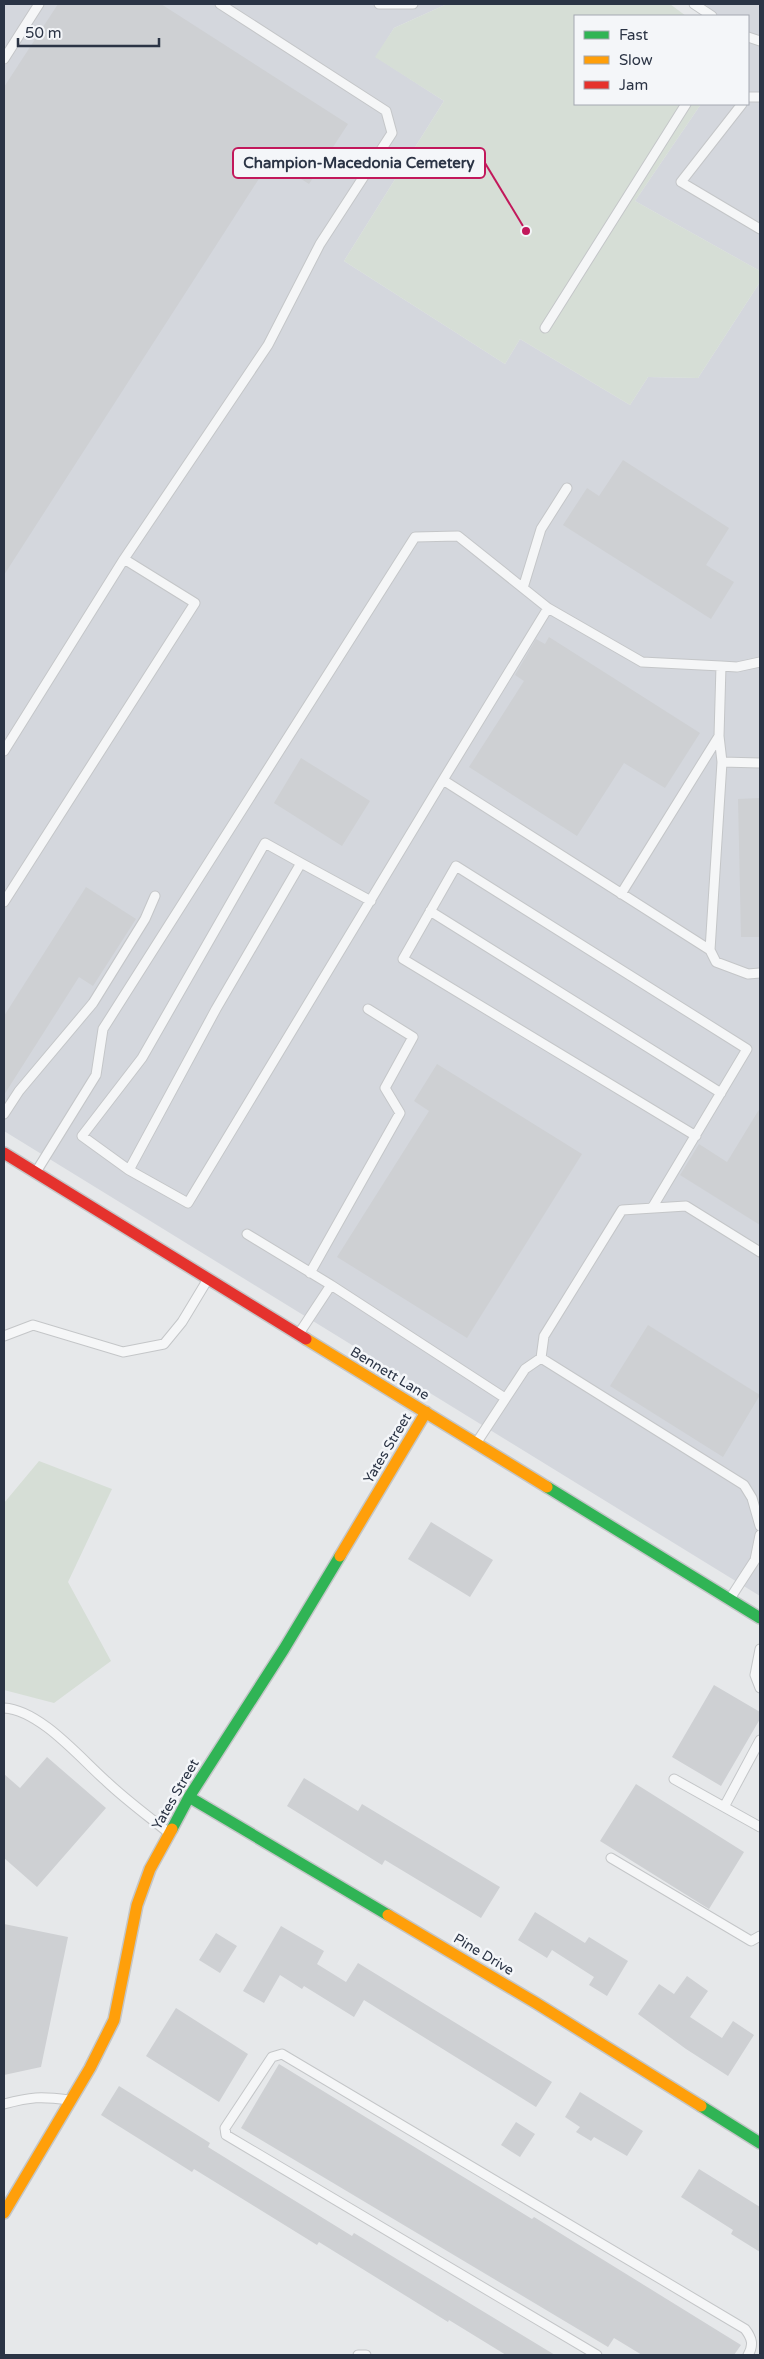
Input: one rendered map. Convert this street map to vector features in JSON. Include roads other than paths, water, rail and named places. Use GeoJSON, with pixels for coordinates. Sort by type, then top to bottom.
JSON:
{"type":"FeatureCollection","features":[{"type":"Feature","properties":{"kind":"street","name":"Bennett Lane"},"geometry":{"type":"LineString","coordinates":[[4,1155],[36,1172],[760,1618]]}},
{"type":"Feature","properties":{"kind":"street","name":"Yates Street"},"geometry":{"type":"LineString","coordinates":[[4,2213],[72,2101],[114,2020],[137,1905],[150,1869],[189,1797],[284,1649],[426,1412]]}},
{"type":"Feature","properties":{"kind":"street","name":"Pine Drive"},"geometry":{"type":"LineString","coordinates":[[189,1797],[536,2003],[760,2143]]}},
{"type":"Feature","properties":{"kind":"lane"},"geometry":{"type":"LineString","coordinates":[[4,58],[38,4]]}},
{"type":"Feature","properties":{"kind":"lane"},"geometry":{"type":"LineString","coordinates":[[4,751],[124,559],[268,345],[320,244],[392,133],[386,111],[220,4]]}},
{"type":"Feature","properties":{"kind":"lane"},"geometry":{"type":"LineString","coordinates":[[381,4],[413,4]]}},
{"type":"Feature","properties":{"kind":"lane"},"geometry":{"type":"LineString","coordinates":[[694,4],[710,15]]}},
{"type":"Feature","properties":{"kind":"lane"},"geometry":{"type":"LineString","coordinates":[[546,328],[685,105]]}},
{"type":"Feature","properties":{"kind":"lane"},"geometry":{"type":"LineString","coordinates":[[741,105],[681,182],[760,229]]}},
{"type":"Feature","properties":{"kind":"lane"},"geometry":{"type":"LineString","coordinates":[[523,588],[541,529],[567,488]]}},
{"type":"Feature","properties":{"kind":"lane"},"geometry":{"type":"LineString","coordinates":[[36,1172],[96,1075],[103,1030],[415,537],[458,536],[548,608],[642,662],[737,667],[760,662]]}},
{"type":"Feature","properties":{"kind":"lane"},"geometry":{"type":"LineString","coordinates":[[4,902],[195,602],[124,559]]}},
{"type":"Feature","properties":{"kind":"lane"},"geometry":{"type":"LineString","coordinates":[[371,901],[264,843],[142,1058],[82,1136],[129,1170],[188,1203],[371,901],[443,780],[548,608]]}},
{"type":"Feature","properties":{"kind":"lane"},"geometry":{"type":"LineString","coordinates":[[721,666],[719,736],[722,762],[710,950],[716,962],[728,968],[748,974],[760,973]]}},
{"type":"Feature","properties":{"kind":"lane"},"geometry":{"type":"LineString","coordinates":[[621,894],[719,736]]}},
{"type":"Feature","properties":{"kind":"lane"},"geometry":{"type":"LineString","coordinates":[[722,762],[760,763]]}},
{"type":"Feature","properties":{"kind":"lane"},"geometry":{"type":"LineString","coordinates":[[443,780],[710,950]]}},
{"type":"Feature","properties":{"kind":"lane"},"geometry":{"type":"LineString","coordinates":[[129,1170],[216,1009],[301,862]]}},
{"type":"Feature","properties":{"kind":"lane"},"geometry":{"type":"LineString","coordinates":[[652,1208],[696,1136],[747,1049],[456,866],[403,958],[696,1136]]}},
{"type":"Feature","properties":{"kind":"lane"},"geometry":{"type":"LineString","coordinates":[[4,1114],[19,1091],[93,1003],[145,919],[155,896]]}},
{"type":"Feature","properties":{"kind":"lane"},"geometry":{"type":"LineString","coordinates":[[430,911],[721,1093]]}},
{"type":"Feature","properties":{"kind":"lane"},"geometry":{"type":"LineString","coordinates":[[310,1272],[400,1113],[385,1088],[413,1037],[368,1009]]}},
{"type":"Feature","properties":{"kind":"lane"},"geometry":{"type":"LineString","coordinates":[[476,1444],[525,1369],[541,1358],[544,1336],[622,1210],[686,1206],[760,1252]]}},
{"type":"Feature","properties":{"kind":"lane"},"geometry":{"type":"LineString","coordinates":[[246,1234],[331,1285],[505,1398]]}},
{"type":"Feature","properties":{"kind":"lane"},"geometry":{"type":"LineString","coordinates":[[4,1336],[33,1325],[123,1352],[164,1344],[182,1322],[208,1279]]}},
{"type":"Feature","properties":{"kind":"lane"},"geometry":{"type":"LineString","coordinates":[[298,1335],[331,1285]]}},
{"type":"Feature","properties":{"kind":"lane"},"geometry":{"type":"LineString","coordinates":[[541,1358],[744,1485],[752,1498],[760,1526]]}},
{"type":"Feature","properties":{"kind":"lane"},"geometry":{"type":"LineString","coordinates":[[730,1600],[755,1560],[760,1535]]}},
{"type":"Feature","properties":{"kind":"lane"},"geometry":{"type":"LineString","coordinates":[[760,1649],[755,1675],[760,1688]]}},
{"type":"Feature","properties":{"kind":"lane"},"geometry":{"type":"LineString","coordinates":[[4,1708],[22,1712],[68,1743],[106,1782],[169,1833]]}},
{"type":"Feature","properties":{"kind":"lane"},"geometry":{"type":"LineString","coordinates":[[724,1806],[760,1740]]}},
{"type":"Feature","properties":{"kind":"lane"},"geometry":{"type":"LineString","coordinates":[[674,1779],[760,1827]]}},
{"type":"Feature","properties":{"kind":"lane"},"geometry":{"type":"LineString","coordinates":[[611,1858],[751,1941],[760,1936]]}},
{"type":"Feature","properties":{"kind":"lane"},"geometry":{"type":"LineString","coordinates":[[597,2355],[226,2135],[225,2128],[272,2057],[282,2054],[745,2329],[751,2337],[752,2348],[748,2355]]}},
{"type":"Feature","properties":{"kind":"lane"},"geometry":{"type":"LineString","coordinates":[[4,2104],[29,2097],[43,2096],[72,2101]]}},
{"type":"Feature","properties":{"kind":"lane"},"geometry":{"type":"LineString","coordinates":[[358,2355],[366,2355]]}},
{"type":"Feature","properties":{"kind":"place","name":"Champion-Macedonia Cemetery"},"geometry":{"type":"Point","coordinates":[526,231]}}]}
